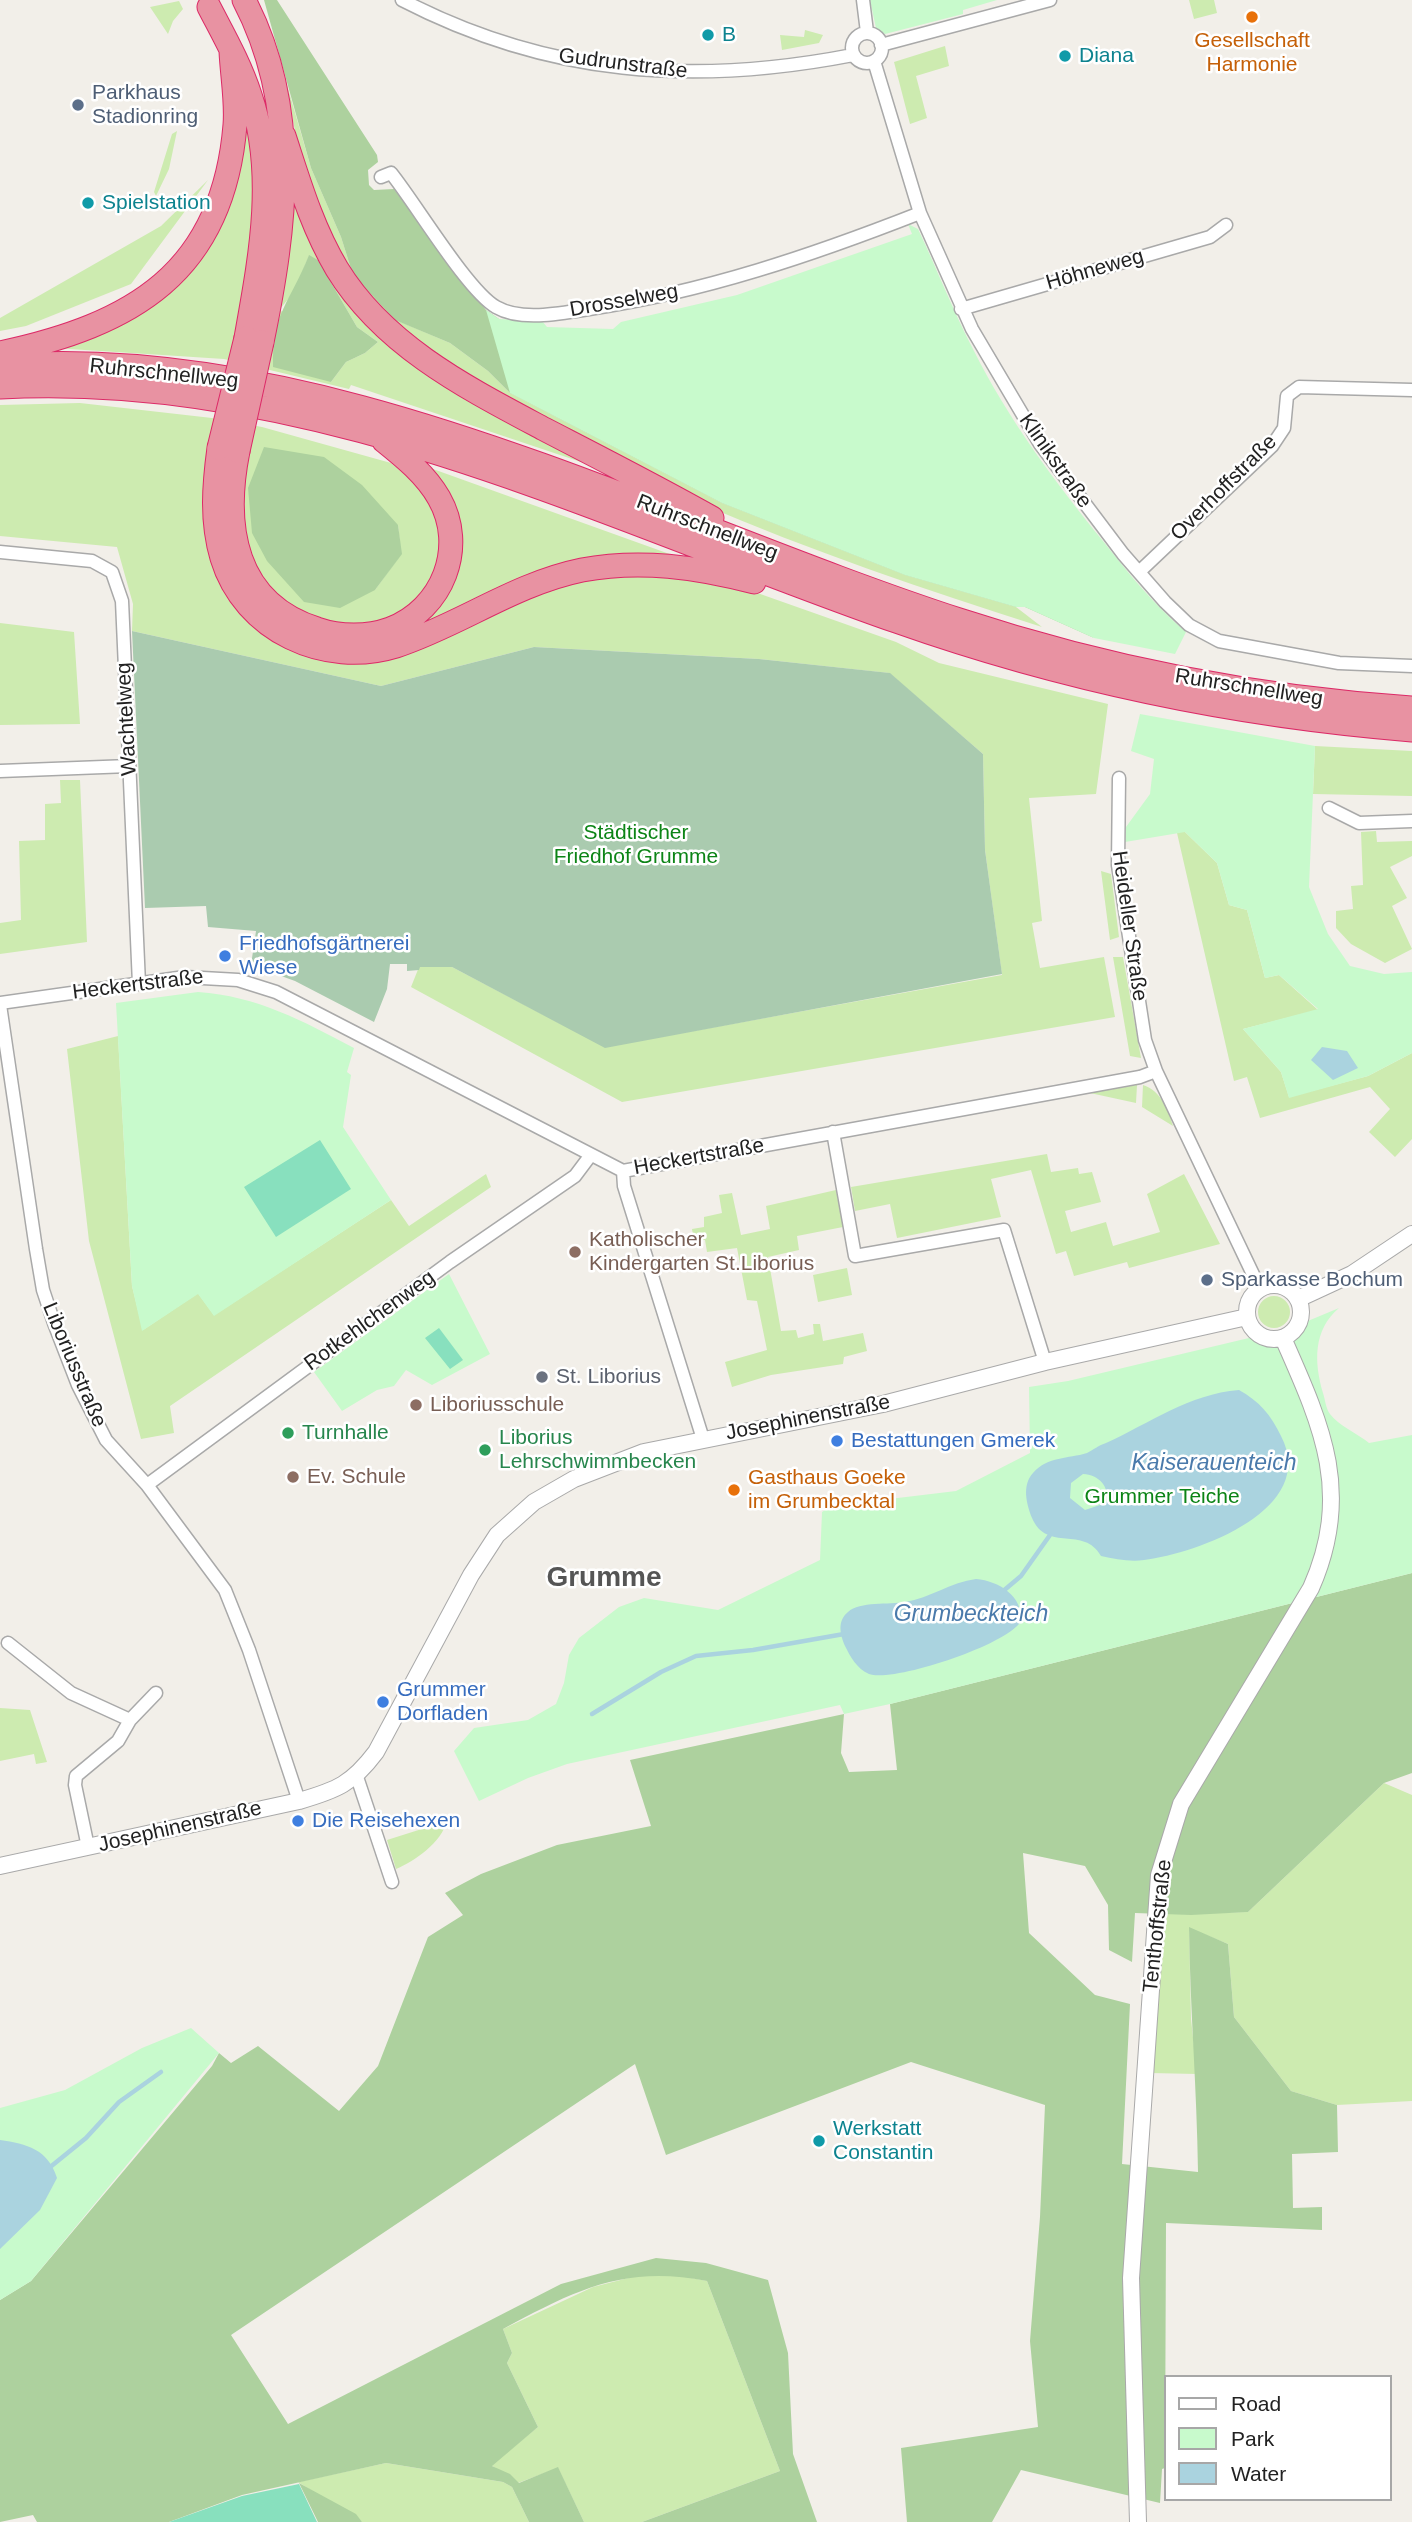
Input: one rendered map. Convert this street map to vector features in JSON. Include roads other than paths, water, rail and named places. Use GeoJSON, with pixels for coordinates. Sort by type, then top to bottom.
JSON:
{"type":"FeatureCollection","features":[{"type":"Feature","properties":{"kind":"highway"},"geometry":{"type":"LineString","coordinates":[[244,0],[268,56],[284,136],[306,205],[338,271],[371,314],[419,356],[463,386],[778,555]]}},
{"type":"Feature","properties":{"kind":"highway"},"geometry":{"type":"LineString","coordinates":[[214,4],[255,111],[265,184],[254,340]]}},
{"type":"Feature","properties":{"kind":"highway"},"geometry":{"type":"LineString","coordinates":[[0,353],[57,340],[112,319],[154,293],[186,261],[215,211],[230,160],[235,118],[231,51]]}},
{"type":"Feature","properties":{"kind":"highway"},"geometry":{"type":"LineString","coordinates":[[284,136],[285,176],[281,240],[228,449],[214,488],[215,523],[222,558],[244,602],[260,618],[297,642],[318,649],[347,653],[396,646],[530,585],[609,566],[689,568],[856,607]]}},
{"type":"Feature","properties":{"kind":"highway","name":"Ruhrschnellweg"},"geometry":{"type":"LineString","coordinates":[[0,366],[124,366],[223,377],[326,397],[514,456],[778,555],[1125,677],[1272,714],[1412,730]]}},
{"type":"Feature","properties":{"kind":"highway","name":"Ruhrschnellweg"},"geometry":{"type":"LineString","coordinates":[[0,387],[94,386],[169,392],[259,405],[363,430],[539,487],[856,607],[1008,657],[1125,677],[1412,708]]}},
{"type":"Feature","properties":{"kind":"highway"},"geometry":{"type":"LineString","coordinates":[[228,449],[233,527],[241,560],[264,599],[303,625],[333,634],[374,633],[404,623],[431,600],[448,566],[451,535],[445,511],[431,485],[394,449],[363,430]]}},
{"type":"Feature","properties":{"kind":"street","name":"Gudrunstraße"},"geometry":{"type":"LineString","coordinates":[[402,0],[491,40],[586,63],[650,72],[705,73],[772,69],[853,55],[863,63],[874,61]]}},
{"type":"Feature","properties":{"kind":"street"},"geometry":{"type":"LineString","coordinates":[[863,0],[867,32]]}},
{"type":"Feature","properties":{"kind":"street"},"geometry":{"type":"LineString","coordinates":[[881,45],[1050,0]]}},
{"type":"Feature","properties":{"kind":"street"},"geometry":{"type":"LineString","coordinates":[[853,55],[853,40],[867,32]]}},
{"type":"Feature","properties":{"kind":"street"},"geometry":{"type":"LineString","coordinates":[[867,32],[877,37],[881,45],[881,52],[874,61]]}},
{"type":"Feature","properties":{"kind":"street","name":"Klinikstraße"},"geometry":{"type":"LineString","coordinates":[[874,61],[920,213],[961,309],[1040,443],[1088,510],[1139,572],[1189,625],[1219,641],[1339,663],[1412,666]]}},
{"type":"Feature","properties":{"kind":"street","name":"Drosselweg"},"geometry":{"type":"LineString","coordinates":[[381,177],[391,173],[398,181],[484,299],[513,313],[528,314],[636,302],[711,285],[785,263],[920,213]]}},
{"type":"Feature","properties":{"kind":"street","name":"Höhneweg"},"geometry":{"type":"LineString","coordinates":[[961,309],[1210,237],[1226,225]]}},
{"type":"Feature","properties":{"kind":"street","name":"Overhoffstraße"},"geometry":{"type":"LineString","coordinates":[[1139,572],[1272,446],[1284,428],[1287,396],[1299,387],[1412,390]]}},
{"type":"Feature","properties":{"kind":"street","name":"Wachtelweg"},"geometry":{"type":"LineString","coordinates":[[0,552],[92,561],[112,572],[121,601],[139,984]]}},
{"type":"Feature","properties":{"kind":"street"},"geometry":{"type":"LineString","coordinates":[[0,771],[129,766]]}},
{"type":"Feature","properties":{"kind":"street","name":"Heideller Straße"},"geometry":{"type":"LineString","coordinates":[[1119,778],[1118,864],[1145,1040],[1156,1071]]}},
{"type":"Feature","properties":{"kind":"street"},"geometry":{"type":"LineString","coordinates":[[1329,808],[1359,823],[1412,821]]}},
{"type":"Feature","properties":{"kind":"street","name":"Heckertstraße"},"geometry":{"type":"LineString","coordinates":[[0,1004],[214,976],[256,984],[356,1032],[623,1171],[1140,1077],[1156,1071]]}},
{"type":"Feature","properties":{"kind":"street","name":"Liboriusstraße"},"geometry":{"type":"LineString","coordinates":[[0,1004],[43,1290],[94,1419],[106,1440],[147,1485],[225,1590],[249,1650],[299,1801]]}},
{"type":"Feature","properties":{"kind":"street"},"geometry":{"type":"LineString","coordinates":[[1156,1071],[1260,1289]]}},
{"type":"Feature","properties":{"kind":"street"},"geometry":{"type":"LineString","coordinates":[[833,1132],[855,1256],[1004,1230],[1045,1362]]}},
{"type":"Feature","properties":{"kind":"street","name":"Rotkehlchenweg"},"geometry":{"type":"LineString","coordinates":[[147,1485],[450,1262],[575,1176],[590,1156]]}},
{"type":"Feature","properties":{"kind":"street"},"geometry":{"type":"LineString","coordinates":[[623,1171],[624,1186],[703,1439]]}},
{"type":"Feature","properties":{"kind":"street"},"geometry":{"type":"LineString","coordinates":[[1298,1299],[1352,1274],[1412,1234]]}},
{"type":"Feature","properties":{"kind":"street"},"geometry":{"type":"LineString","coordinates":[[1281,1285],[1298,1299],[1300,1322],[1283,1338],[1261,1336],[1250,1325],[1247,1317],[1248,1301],[1260,1289],[1281,1285]]}},
{"type":"Feature","properties":{"kind":"street","name":"Josephinenstraße"},"geometry":{"type":"LineString","coordinates":[[0,1866],[299,1801],[329,1792],[356,1777],[376,1752],[471,1575],[497,1535],[514,1517],[554,1489],[597,1468],[644,1452],[883,1404],[1045,1362],[1247,1317]]}},
{"type":"Feature","properties":{"kind":"street","name":"Tenthoffstraße"},"geometry":{"type":"LineString","coordinates":[[1138,2522],[1131,2278],[1159,1875],[1181,1804],[1311,1588],[1322,1563],[1331,1527],[1327,1450],[1312,1400],[1283,1338]]}},
{"type":"Feature","properties":{"kind":"street"},"geometry":{"type":"LineString","coordinates":[[8,1643],[71,1693],[130,1720]]}},
{"type":"Feature","properties":{"kind":"street"},"geometry":{"type":"LineString","coordinates":[[89,1847],[75,1785],[76,1776],[118,1741],[130,1720],[156,1693]]}},
{"type":"Feature","properties":{"kind":"street"},"geometry":{"type":"LineString","coordinates":[[356,1777],[392,1882]]}},
{"type":"Feature","properties":{"kind":"water"},"geometry":{"type":"Polygon","coordinates":[[[1322,1047],[1347,1051],[1358,1068],[1333,1080],[1311,1060],[1322,1047]]]}},
{"type":"Feature","properties":{"kind":"water","name":"Kaiserauenteich"},"geometry":{"type":"Polygon","coordinates":[[[1239,1390],[1264,1409],[1281,1436],[1288,1462],[1283,1485],[1269,1505],[1247,1523],[1194,1548],[1139,1561],[1101,1556],[1094,1547],[1085,1542],[1056,1537],[1039,1528],[1032,1518],[1026,1494],[1027,1483],[1039,1468],[1052,1461],[1087,1453],[1187,1403],[1239,1390]],[[1083,1474],[1071,1483],[1070,1498],[1085,1510],[1106,1503],[1106,1491],[1102,1482],[1083,1474]]]}},
{"type":"Feature","properties":{"kind":"water","name":"Grumbeckteich"},"geometry":{"type":"Polygon","coordinates":[[[976,1579],[993,1583],[1014,1597],[1021,1612],[1021,1621],[1012,1631],[973,1651],[901,1673],[869,1674],[852,1658],[840,1628],[842,1619],[848,1612],[860,1606],[914,1600],[976,1579]]]}},
{"type":"Feature","properties":{"kind":"water"},"geometry":{"type":"Polygon","coordinates":[[[0,2140],[28,2146],[42,2154],[57,2178],[40,2210],[0,2249],[0,2140]]]}},
{"type":"Feature","properties":{"kind":"waterway"},"geometry":{"type":"LineString","coordinates":[[1002,1592],[1021,1576],[1050,1535]]}},
{"type":"Feature","properties":{"kind":"waterway"},"geometry":{"type":"LineString","coordinates":[[592,1714],[661,1672],[696,1656],[753,1650],[844,1634]]}},
{"type":"Feature","properties":{"kind":"waterway"},"geometry":{"type":"LineString","coordinates":[[49,2168],[86,2138],[119,2102],[161,2072]]}},
{"type":"Feature","properties":{"kind":"place","name":"Gesellschaft Harmonie"},"geometry":{"type":"Point","coordinates":[1252,17]}},
{"type":"Feature","properties":{"kind":"place","name":"B"},"geometry":{"type":"Point","coordinates":[708,35]}},
{"type":"Feature","properties":{"kind":"place","name":"Diana"},"geometry":{"type":"Point","coordinates":[1065,56]}},
{"type":"Feature","properties":{"kind":"place","name":"Parkhaus Stadionring"},"geometry":{"type":"Point","coordinates":[78,105]}},
{"type":"Feature","properties":{"kind":"place","name":"Spielstation"},"geometry":{"type":"Point","coordinates":[88,203]}},
{"type":"Feature","properties":{"kind":"place","name":"Friedhofsgärtnerei Wiese"},"geometry":{"type":"Point","coordinates":[225,956]}},
{"type":"Feature","properties":{"kind":"place","name":"Katholischer Kindergarten St.Liborius"},"geometry":{"type":"Point","coordinates":[575,1252]}},
{"type":"Feature","properties":{"kind":"place","name":"Sparkasse Bochum"},"geometry":{"type":"Point","coordinates":[1207,1280]}},
{"type":"Feature","properties":{"kind":"place","name":"St. Liborius"},"geometry":{"type":"Point","coordinates":[542,1377]}},
{"type":"Feature","properties":{"kind":"place","name":"Liboriusschule"},"geometry":{"type":"Point","coordinates":[416,1405]}},
{"type":"Feature","properties":{"kind":"place","name":"Turnhalle"},"geometry":{"type":"Point","coordinates":[288,1433]}},
{"type":"Feature","properties":{"kind":"place","name":"Bestattungen Gmerek"},"geometry":{"type":"Point","coordinates":[837,1441]}},
{"type":"Feature","properties":{"kind":"place","name":"Liborius Lehrschwimmbecken"},"geometry":{"type":"Point","coordinates":[485,1450]}},
{"type":"Feature","properties":{"kind":"place","name":"Ev. Schule"},"geometry":{"type":"Point","coordinates":[293,1477]}},
{"type":"Feature","properties":{"kind":"place","name":"Gasthaus Goeke im Grumbecktal"},"geometry":{"type":"Point","coordinates":[734,1490]}},
{"type":"Feature","properties":{"kind":"place","name":"Grummer Dorfladen"},"geometry":{"type":"Point","coordinates":[383,1702]}},
{"type":"Feature","properties":{"kind":"place","name":"Die Reisehexen"},"geometry":{"type":"Point","coordinates":[298,1821]}},
{"type":"Feature","properties":{"kind":"place","name":"Werkstatt Constantin"},"geometry":{"type":"Point","coordinates":[819,2141]}},
{"type":"Feature","properties":{"kind":"district","name":"Grumme"},"geometry":{"type":"Point","coordinates":[604,1578]}},
{"type":"Feature","properties":{"kind":"park label","name":"Städtischer Friedhof Grumme"},"geometry":{"type":"Point","coordinates":[636,845]}},
{"type":"Feature","properties":{"kind":"park label","name":"Grummer Teiche"},"geometry":{"type":"Point","coordinates":[1162,1497]}}]}
